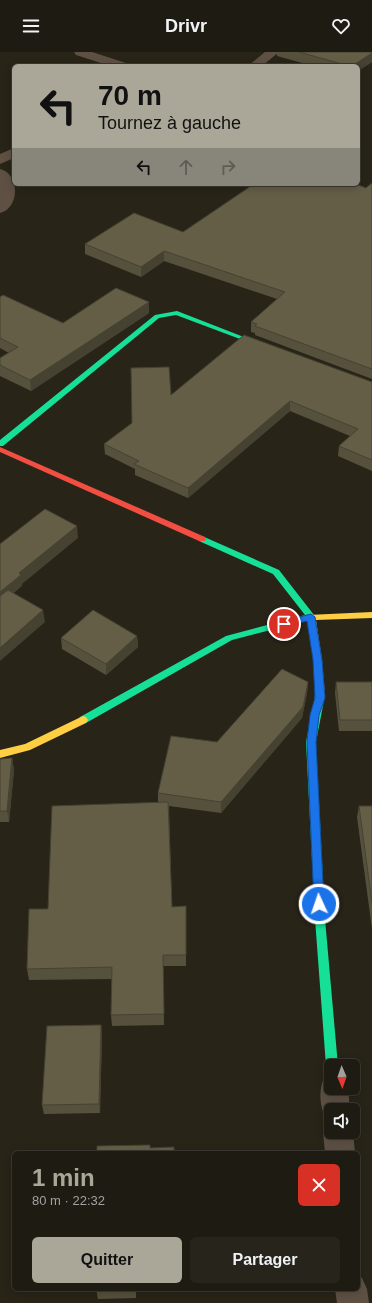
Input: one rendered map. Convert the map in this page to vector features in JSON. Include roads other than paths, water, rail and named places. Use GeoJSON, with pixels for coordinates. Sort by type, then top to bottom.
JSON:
{"type":"FeatureCollection","features":[{"type":"Feature","properties":{"kind":"street"},"geometry":{"type":"LineString","coordinates":[[80,52],[116,64]]}},
{"type":"Feature","properties":{"kind":"street"},"geometry":{"type":"LineString","coordinates":[[257,64],[273,52]]}},
{"type":"Feature","properties":{"kind":"street"},"geometry":{"type":"LineString","coordinates":[[0,160],[12,153]]}},
{"type":"Feature","properties":{"kind":"street"},"geometry":{"type":"LineString","coordinates":[[0,173],[6,178],[9,189],[8,200],[0,209]]}},
{"type":"Feature","properties":{"kind":"street"},"geometry":{"type":"LineString","coordinates":[[0,444],[157,316],[177,313],[278,351]]}},
{"type":"Feature","properties":{"kind":"street"},"geometry":{"type":"LineString","coordinates":[[0,449],[276,572],[311,617],[318,660],[320,698],[315,715],[311,742],[319,911],[331,1059]]}},
{"type":"Feature","properties":{"kind":"street"},"geometry":{"type":"LineString","coordinates":[[0,754],[28,747],[81,721],[229,638],[311,617],[372,615]]}},
{"type":"Feature","properties":{"kind":"street"},"geometry":{"type":"LineString","coordinates":[[339,1139],[340,1151]]}},
{"type":"Feature","properties":{"kind":"street"},"geometry":{"type":"LineString","coordinates":[[351,1291],[353,1303]]}}]}
